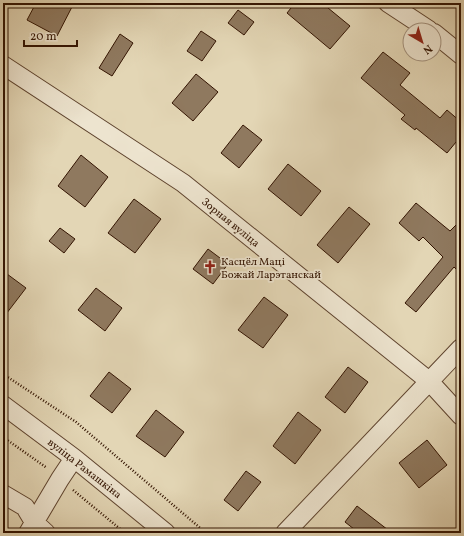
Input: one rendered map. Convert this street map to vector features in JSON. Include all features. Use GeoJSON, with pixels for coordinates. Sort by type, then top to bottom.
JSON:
{"type":"FeatureCollection","features":[{"type":"Feature","properties":{"kind":"street"},"geometry":{"type":"LineString","coordinates":[[388,3],[417,22]]}},
{"type":"Feature","properties":{"kind":"street"},"geometry":{"type":"LineString","coordinates":[[442,40],[461,55]]}},
{"type":"Feature","properties":{"kind":"street","name":"Зорная вуліца"},"geometry":{"type":"LineString","coordinates":[[3,65],[183,183],[429,381],[461,416]]}},
{"type":"Feature","properties":{"kind":"street"},"geometry":{"type":"LineString","coordinates":[[285,533],[461,348]]}},
{"type":"Feature","properties":{"kind":"street","name":"вуліца Рамашкіна"},"geometry":{"type":"LineString","coordinates":[[3,405],[74,458],[166,533]]}},
{"type":"Feature","properties":{"kind":"street"},"geometry":{"type":"LineString","coordinates":[[36,529],[60,479],[74,458]]}},
{"type":"Feature","properties":{"kind":"street"},"geometry":{"type":"LineString","coordinates":[[3,494],[25,507],[36,529]]}},
{"type":"Feature","properties":{"kind":"path"},"geometry":{"type":"LineString","coordinates":[[3,374],[76,422],[206,533]]}},
{"type":"Feature","properties":{"kind":"path"},"geometry":{"type":"LineString","coordinates":[[3,526],[11,530],[10,533]]}},
{"type":"Feature","properties":{"kind":"building"},"geometry":{"type":"Polygon","coordinates":[[[36,3],[74,3],[57,36],[27,20],[36,3]]]}},
{"type":"Feature","properties":{"kind":"building"},"geometry":{"type":"Polygon","coordinates":[[[295,3],[322,3],[350,26],[330,49],[287,13],[295,3]]]}},
{"type":"Feature","properties":{"kind":"building"},"geometry":{"type":"Polygon","coordinates":[[[238,10],[254,22],[244,35],[228,23],[238,10]]]}},
{"type":"Feature","properties":{"kind":"building"},"geometry":{"type":"Polygon","coordinates":[[[201,31],[216,41],[202,61],[187,51],[201,31]]]}},
{"type":"Feature","properties":{"kind":"building"},"geometry":{"type":"Polygon","coordinates":[[[120,34],[133,43],[112,76],[99,68],[120,34]]]}},
{"type":"Feature","properties":{"kind":"building"},"geometry":{"type":"Polygon","coordinates":[[[383,52],[410,73],[400,85],[440,118],[447,110],[461,122],[461,136],[447,153],[416,128],[415,130],[401,119],[405,115],[361,78],[383,52]]]}},
{"type":"Feature","properties":{"kind":"building"},"geometry":{"type":"Polygon","coordinates":[[[196,74],[218,92],[193,121],[172,103],[196,74]]]}},
{"type":"Feature","properties":{"kind":"building"},"geometry":{"type":"Polygon","coordinates":[[[243,125],[262,140],[239,168],[221,153],[243,125]]]}},
{"type":"Feature","properties":{"kind":"building"},"geometry":{"type":"Polygon","coordinates":[[[81,155],[108,177],[85,207],[58,186],[81,155]]]}},
{"type":"Feature","properties":{"kind":"building"},"geometry":{"type":"Polygon","coordinates":[[[288,164],[321,191],[301,216],[268,189],[288,164]]]}},
{"type":"Feature","properties":{"kind":"building"},"geometry":{"type":"Polygon","coordinates":[[[134,199],[161,219],[135,253],[108,233],[134,199]]]}},
{"type":"Feature","properties":{"kind":"building"},"geometry":{"type":"Polygon","coordinates":[[[416,203],[450,231],[461,220],[461,274],[454,267],[416,312],[405,303],[443,257],[423,237],[419,241],[399,223],[416,203]]]}},
{"type":"Feature","properties":{"kind":"building"},"geometry":{"type":"Polygon","coordinates":[[[349,207],[370,224],[338,263],[317,245],[349,207]]]}},
{"type":"Feature","properties":{"kind":"building"},"geometry":{"type":"Polygon","coordinates":[[[60,228],[75,239],[64,253],[49,241],[60,228]]]}},
{"type":"Feature","properties":{"kind":"building","name":"Касцёл Маці Божай Ларэтанскай"},"geometry":{"type":"Polygon","coordinates":[[[208,249],[228,264],[213,284],[193,269],[208,249]]]}},
{"type":"Feature","properties":{"kind":"building"},"geometry":{"type":"Polygon","coordinates":[[[3,271],[26,288],[3,318],[3,271]]]}},
{"type":"Feature","properties":{"kind":"building"},"geometry":{"type":"Polygon","coordinates":[[[96,288],[122,308],[105,331],[78,310],[96,288]]]}},
{"type":"Feature","properties":{"kind":"building"},"geometry":{"type":"Polygon","coordinates":[[[264,297],[288,315],[263,348],[238,330],[264,297]]]}},
{"type":"Feature","properties":{"kind":"building"},"geometry":{"type":"Polygon","coordinates":[[[348,367],[368,382],[345,413],[325,397],[348,367]]]}},
{"type":"Feature","properties":{"kind":"building"},"geometry":{"type":"Polygon","coordinates":[[[109,372],[131,389],[112,413],[90,396],[109,372]]]}},
{"type":"Feature","properties":{"kind":"building"},"geometry":{"type":"Polygon","coordinates":[[[156,410],[184,432],[165,457],[136,436],[156,410]]]}},
{"type":"Feature","properties":{"kind":"building"},"geometry":{"type":"Polygon","coordinates":[[[298,412],[321,430],[295,464],[273,446],[298,412]]]}},
{"type":"Feature","properties":{"kind":"building"},"geometry":{"type":"Polygon","coordinates":[[[427,440],[447,465],[419,488],[399,463],[427,440]]]}},
{"type":"Feature","properties":{"kind":"building"},"geometry":{"type":"Polygon","coordinates":[[[246,471],[261,482],[238,511],[224,500],[246,471]]]}},
{"type":"Feature","properties":{"kind":"building"},"geometry":{"type":"Polygon","coordinates":[[[357,506],[392,533],[359,533],[345,522],[357,506]]]}},
{"type":"Feature","properties":{"kind":"place","name":"Касцёл Маці Божай Ларэтанскай"},"geometry":{"type":"Point","coordinates":[210,267]}}]}
